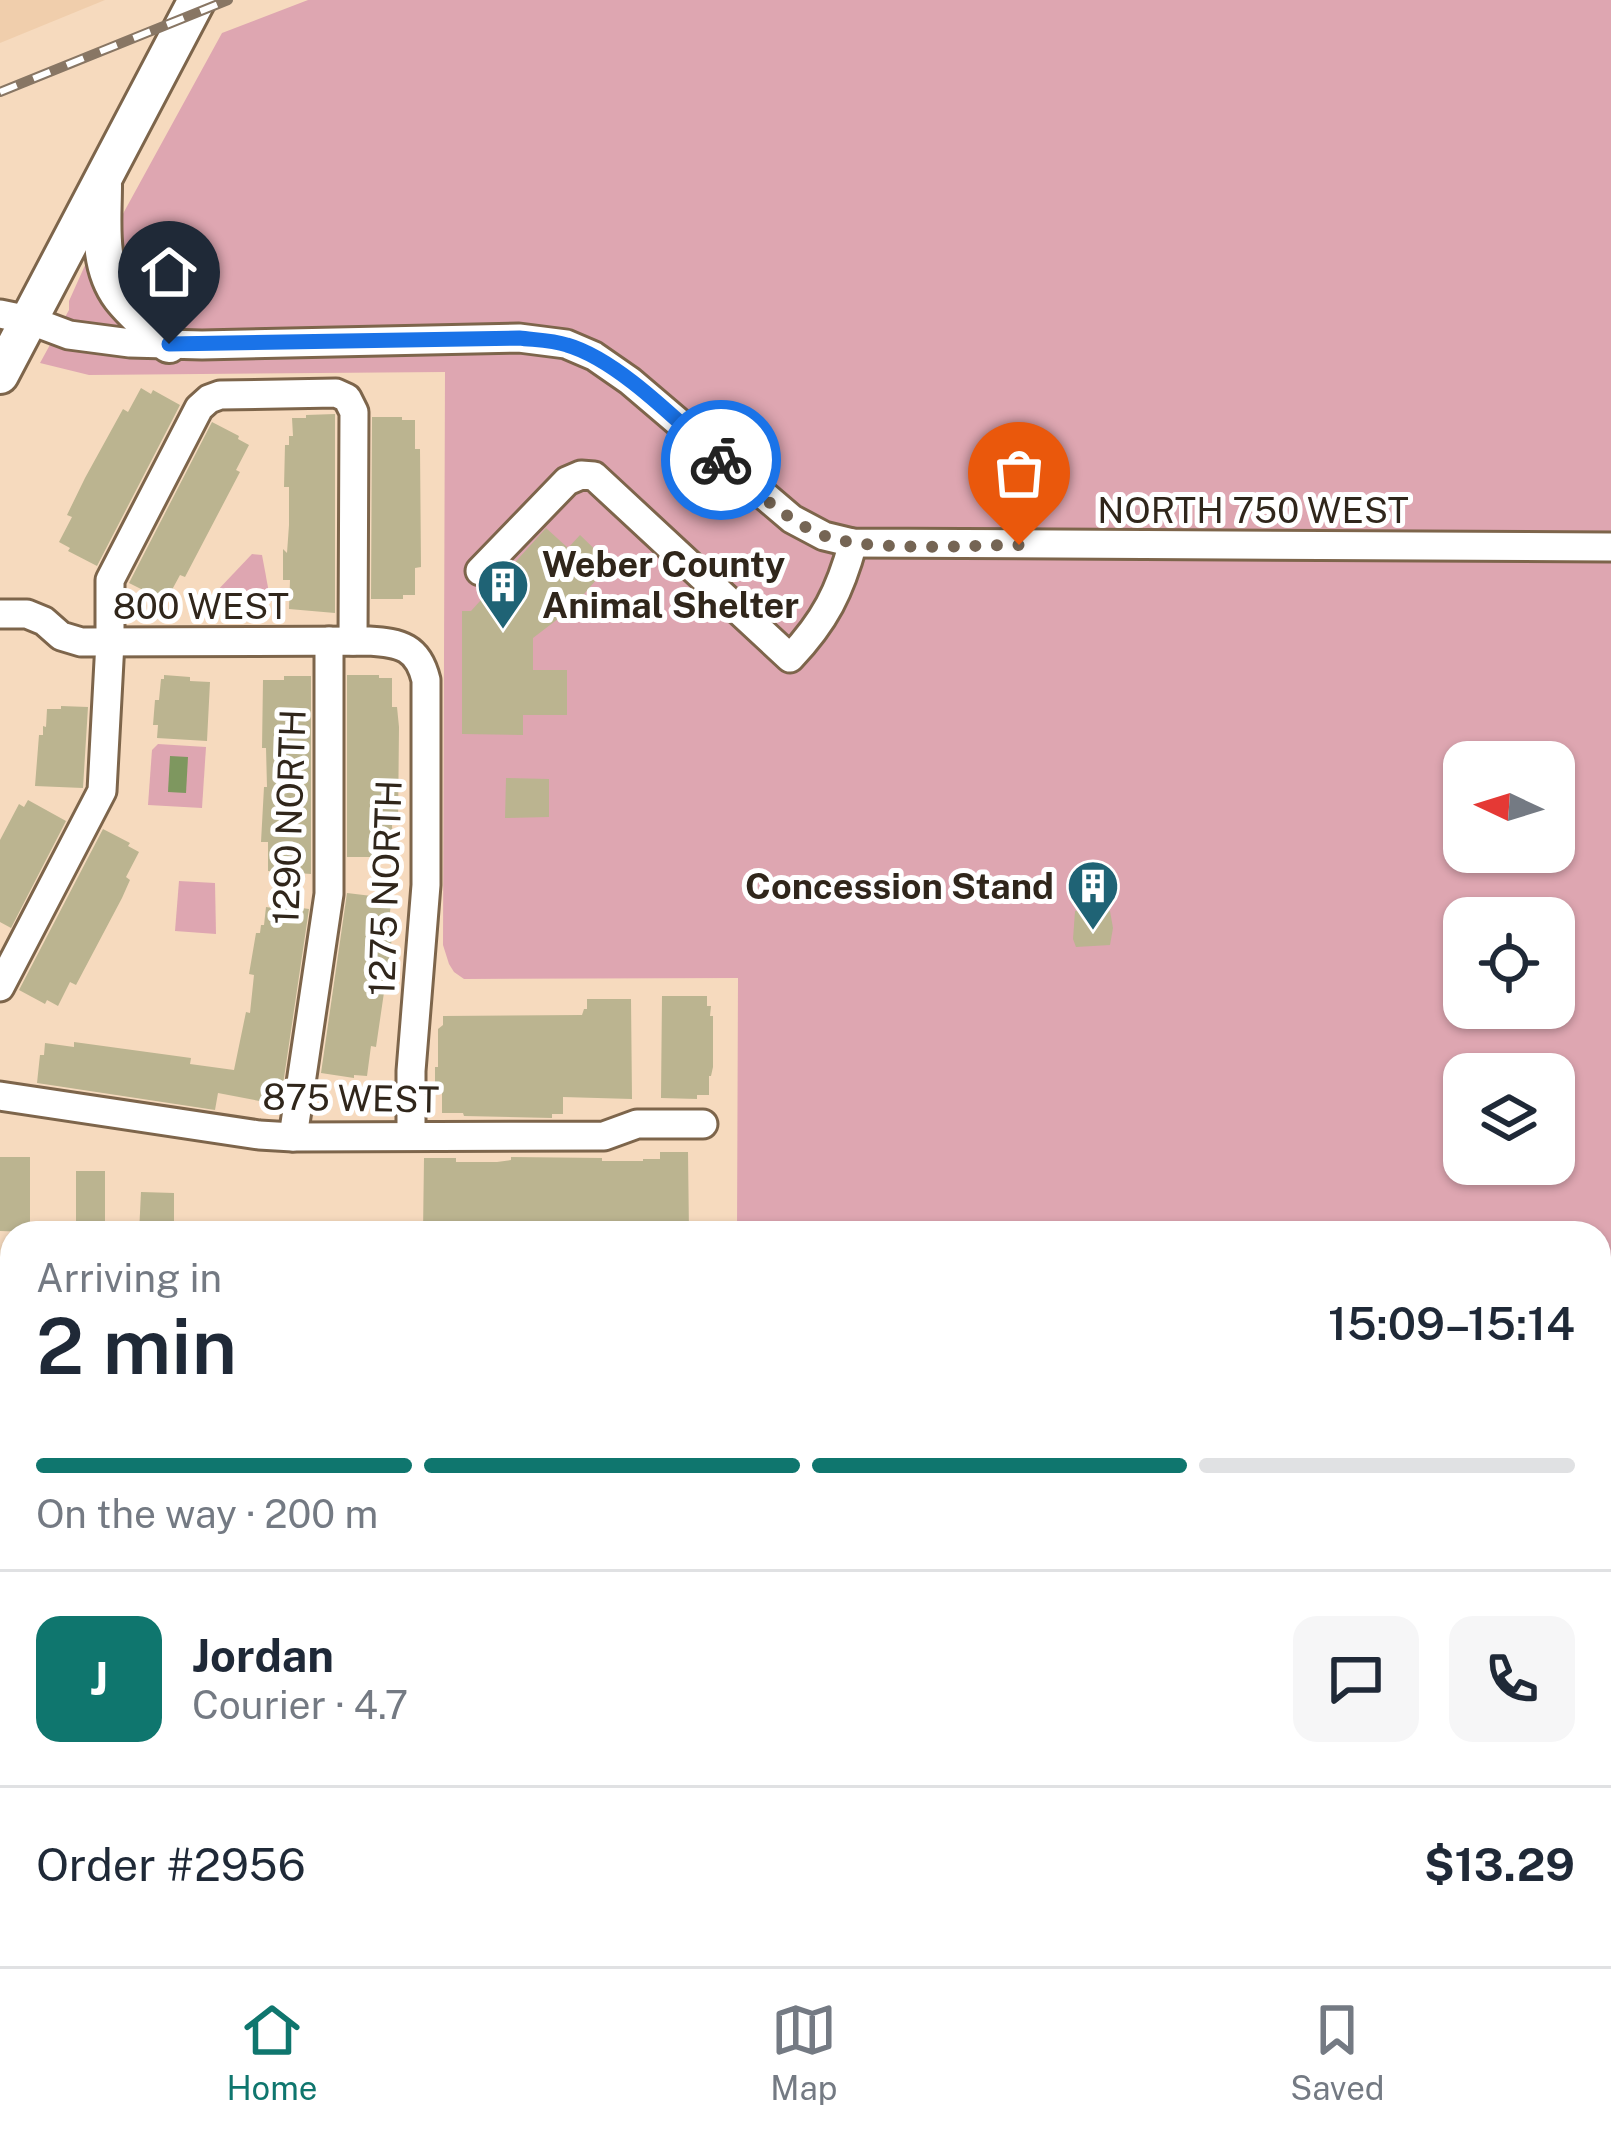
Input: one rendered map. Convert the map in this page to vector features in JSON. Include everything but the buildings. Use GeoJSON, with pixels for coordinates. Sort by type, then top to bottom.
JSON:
{"type":"FeatureCollection","features":[{"type":"Feature","properties":{"kind":"main road"},"geometry":{"type":"LineString","coordinates":[[0,375],[15,317],[103,180],[197,0]]}},
{"type":"Feature","properties":{"kind":"main road"},"geometry":{"type":"LineString","coordinates":[[103,180],[103,244],[109,273],[119,295],[169,344]]}},
{"type":"Feature","properties":{"kind":"street","name":"NORTH 750 WEST"},"geometry":{"type":"LineString","coordinates":[[15,317],[94,340],[169,344],[519,338],[566,344],[594,356],[630,381],[792,519],[824,536],[854,543],[1611,548]]}},
{"type":"Feature","properties":{"kind":"street","name":"1290 NORTH"},"geometry":{"type":"LineString","coordinates":[[110,642],[110,580],[208,399],[337,393],[347,398],[353,412],[329,894],[293,1137]]}},
{"type":"Feature","properties":{"kind":"street"},"geometry":{"type":"LineString","coordinates":[[480,571],[567,481],[593,476],[790,658],[815,631],[841,586],[854,543]]}},
{"type":"Feature","properties":{"kind":"street","name":"800 WEST"},"geometry":{"type":"LineString","coordinates":[[0,614],[27,614],[61,636],[81,642],[341,641],[388,642],[408,648]]}},
{"type":"Feature","properties":{"kind":"street"},"geometry":{"type":"LineString","coordinates":[[0,987],[102,791],[110,642]]}},
{"type":"Feature","properties":{"kind":"street","name":"1275 NORTH"},"geometry":{"type":"LineString","coordinates":[[408,648],[422,662],[426,680],[426,885],[411,1071],[411,1136]]}},
{"type":"Feature","properties":{"kind":"street","name":"875 WEST"},"geometry":{"type":"LineString","coordinates":[[0,1096],[293,1137],[604,1136],[637,1124],[703,1124]]}},
{"type":"Feature","properties":{"kind":"shaded area"},"geometry":{"type":"Polygon","coordinates":[[[0,0],[105,0],[0,43],[0,0]]]}},
{"type":"Feature","properties":{"kind":"shaded area"},"geometry":{"type":"Polygon","coordinates":[[[308,0],[1611,0],[1611,1221],[737,1221],[738,978],[464,979],[449,964],[443,945],[445,372],[89,375],[40,363],[89,261],[96,263],[222,33],[308,0]]]}},
{"type":"Feature","properties":{"kind":"shaded area"},"geometry":{"type":"Polygon","coordinates":[[[252,554],[262,555],[270,598],[267,602],[220,599],[215,593],[252,554]]]}},
{"type":"Feature","properties":{"kind":"shaded area"},"geometry":{"type":"Polygon","coordinates":[[[158,744],[206,747],[202,808],[148,805],[152,750],[158,744]]]}},
{"type":"Feature","properties":{"kind":"shaded area"},"geometry":{"type":"Polygon","coordinates":[[[170,756],[188,757],[186,793],[168,792],[170,756]]]}},
{"type":"Feature","properties":{"kind":"shaded area"},"geometry":{"type":"Polygon","coordinates":[[[179,881],[215,883],[216,934],[175,931],[179,881]]]}},
{"type":"Feature","properties":{"kind":"railway"},"geometry":{"type":"LineString","coordinates":[[0,92],[228,0]]}},
{"type":"Feature","properties":{"kind":"way so far"},"geometry":{"type":"LineString","coordinates":[[721,460],[792,519],[824,536],[854,543],[1019,545]]}},
{"type":"Feature","properties":{"kind":"place","name":"Weber County Animal Shelter"},"geometry":{"type":"Point","coordinates":[503,631]}},
{"type":"Feature","properties":{"kind":"place","name":"Concession Stand"},"geometry":{"type":"Point","coordinates":[1093,932]}},
{"type":"Feature","properties":{"kind":"route"},"geometry":{"type":"LineString","coordinates":[[169,344],[519,338],[566,344],[594,356],[630,381],[721,460]]}}]}
